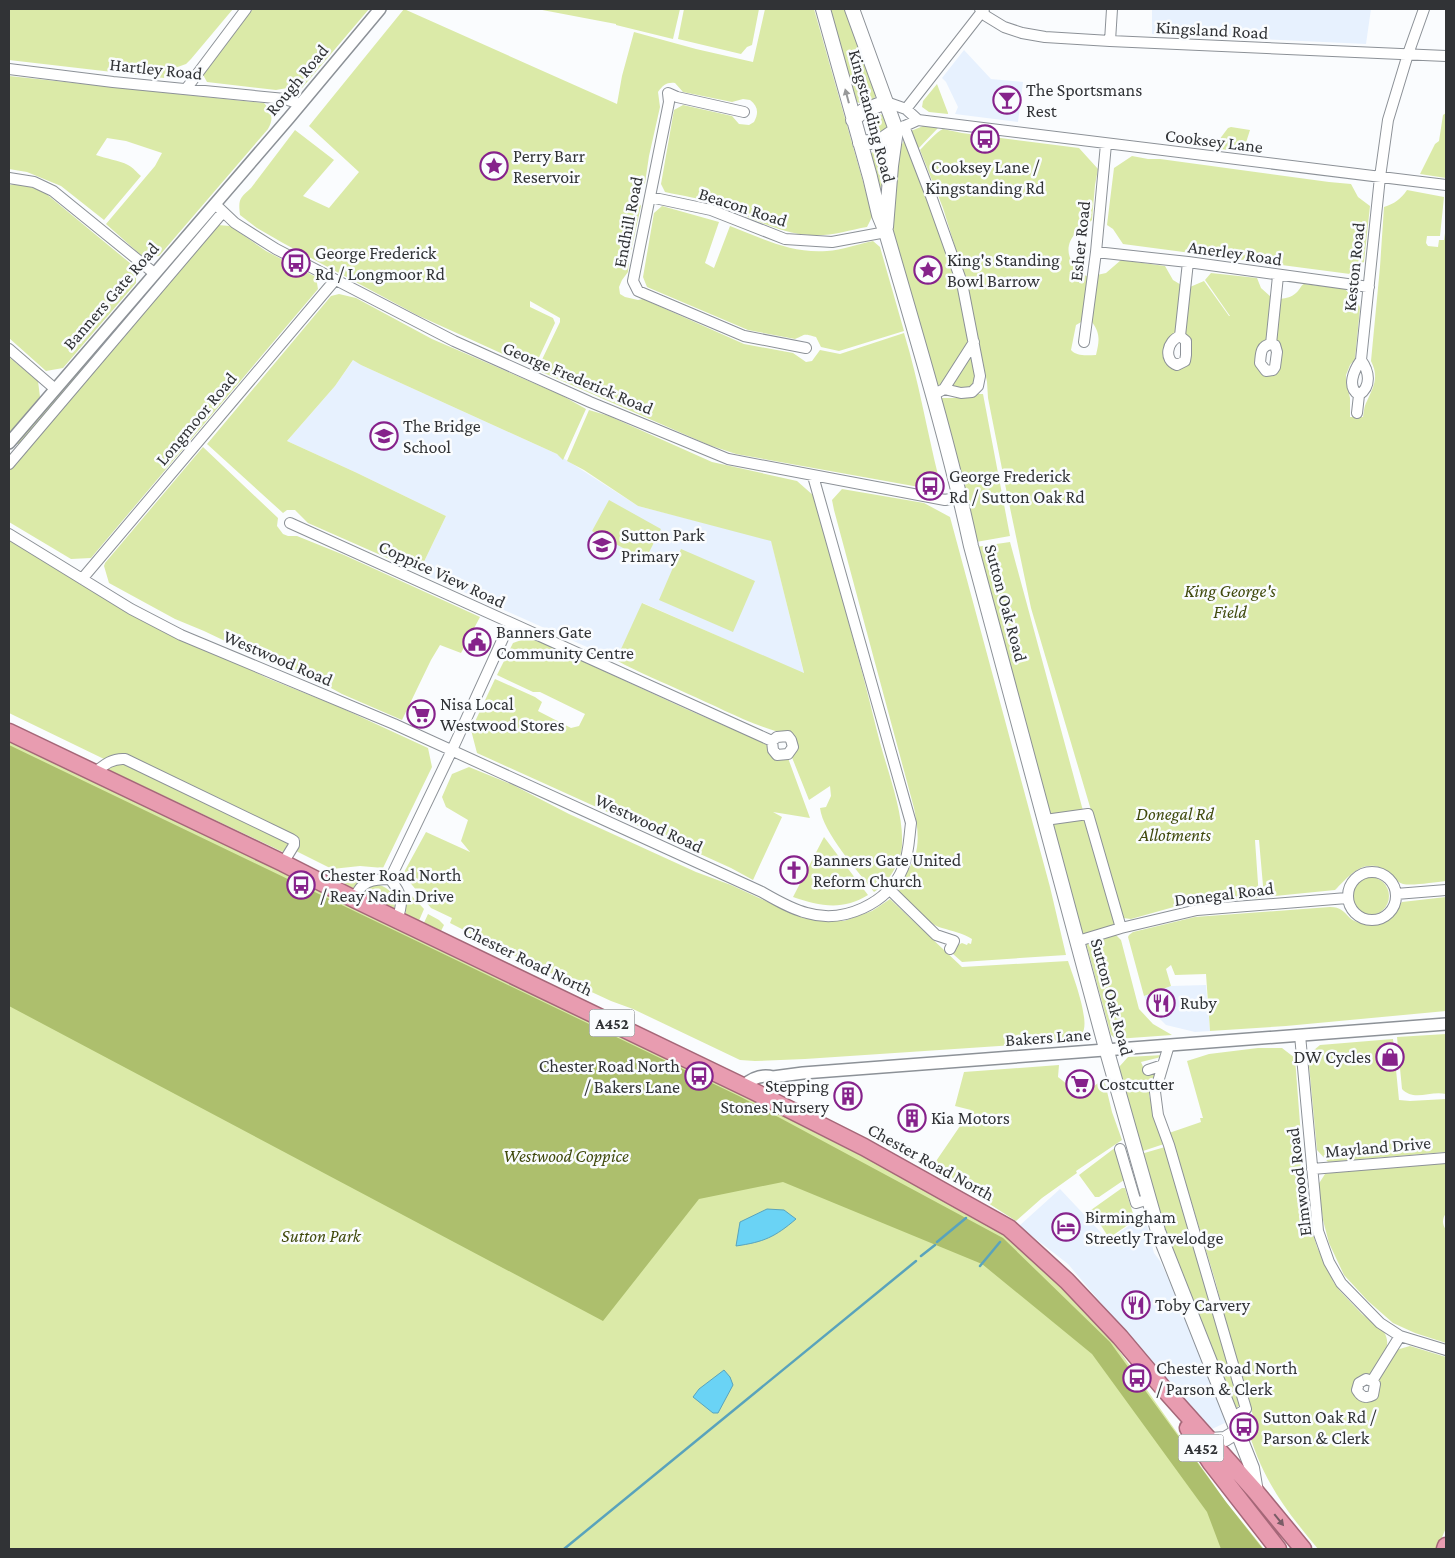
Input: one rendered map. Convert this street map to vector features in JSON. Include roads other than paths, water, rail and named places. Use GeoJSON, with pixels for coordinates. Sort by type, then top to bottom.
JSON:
{"type":"FeatureCollection","features":[{"type":"Feature","properties":{"kind":"highway","name":"Chester Road North"},"geometry":{"type":"LineString","coordinates":[[9,732],[749,1089],[864,1147],[1009,1228],[1067,1281],[1120,1336],[1303,1549]]}},
{"type":"Feature","properties":{"kind":"highway","name":"Chester Road North"},"geometry":{"type":"LineString","coordinates":[[1163,1388],[1210,1463],[1278,1549]]}},
{"type":"Feature","properties":{"kind":"main road","name":"Kingstanding Road"},"geometry":{"type":"LineString","coordinates":[[823,9],[879,215],[938,392]]}},
{"type":"Feature","properties":{"kind":"main road","name":"Kingstanding Road"},"geometry":{"type":"LineString","coordinates":[[852,9],[886,102],[900,128],[891,166],[886,232]]}},
{"type":"Feature","properties":{"kind":"main road"},"geometry":{"type":"LineString","coordinates":[[853,120],[863,111],[886,102]]}},
{"type":"Feature","properties":{"kind":"main road"},"geometry":{"type":"LineString","coordinates":[[860,143],[880,141],[889,137],[900,128]]}},
{"type":"Feature","properties":{"kind":"main road","name":"Sutton Oak Road"},"geometry":{"type":"LineString","coordinates":[[938,392],[971,546],[1149,1200],[1158,1231],[1252,1468],[1256,1492]]}},
{"type":"Feature","properties":{"kind":"main road"},"geometry":{"type":"LineString","coordinates":[[1210,1440],[1225,1439],[1238,1431]]}},
{"type":"Feature","properties":{"kind":"main road"},"geometry":{"type":"LineString","coordinates":[[1243,1505],[1237,1486],[1236,1470],[1245,1451]]}},
{"type":"Feature","properties":{"kind":"street"},"geometry":{"type":"LineString","coordinates":[[186,88],[246,9]]}},
{"type":"Feature","properties":{"kind":"street","name":"Rough Road"},"geometry":{"type":"LineString","coordinates":[[241,174],[380,9]]}},
{"type":"Feature","properties":{"kind":"street"},"geometry":{"type":"LineString","coordinates":[[1110,41],[1112,9]]}},
{"type":"Feature","properties":{"kind":"street","name":"Keston Road"},"geometry":{"type":"LineString","coordinates":[[1359,395],[1352,386],[1353,373],[1361,360],[1380,177],[1388,120],[1424,9]]}},
{"type":"Feature","properties":{"kind":"street"},"geometry":{"type":"LineString","coordinates":[[906,109],[982,10]]}},
{"type":"Feature","properties":{"kind":"street","name":"Kingsland Road"},"geometry":{"type":"LineString","coordinates":[[982,10],[986,16],[1004,27],[1022,33],[1045,37],[1446,56]]}},
{"type":"Feature","properties":{"kind":"street","name":"Hartley Road"},"geometry":{"type":"LineString","coordinates":[[9,69],[113,82],[285,99],[300,104]]}},
{"type":"Feature","properties":{"kind":"street","name":"Endhill Road"},"geometry":{"type":"LineString","coordinates":[[744,112],[673,100],[650,197],[633,281],[638,291],[744,336],[806,348]]}},
{"type":"Feature","properties":{"kind":"street"},"geometry":{"type":"LineString","coordinates":[[886,102],[906,109],[918,120],[900,128]]}},
{"type":"Feature","properties":{"kind":"street","name":"Cooksey Lane"},"geometry":{"type":"LineString","coordinates":[[918,120],[1446,185]]}},
{"type":"Feature","properties":{"kind":"street","name":"Kingstanding Road"},"geometry":{"type":"LineString","coordinates":[[900,128],[931,196],[962,283],[980,376],[978,386],[972,392],[961,394],[938,392]]}},
{"type":"Feature","properties":{"kind":"street","name":"Esher Road"},"geometry":{"type":"LineString","coordinates":[[1084,342],[1096,252],[1106,144]]}},
{"type":"Feature","properties":{"kind":"street","name":"Banners Gate Road"},"geometry":{"type":"LineString","coordinates":[[9,464],[219,208],[241,174]]}},
{"type":"Feature","properties":{"kind":"street"},"geometry":{"type":"LineString","coordinates":[[9,178],[34,182],[53,191],[154,273]]}},
{"type":"Feature","properties":{"kind":"street","name":"Beacon Road"},"geometry":{"type":"LineString","coordinates":[[650,197],[711,210],[785,239],[832,242],[886,232]]}},
{"type":"Feature","properties":{"kind":"street","name":"Banners Gate Road"},"geometry":{"type":"LineString","coordinates":[[9,443],[154,273],[219,208]]}},
{"type":"Feature","properties":{"kind":"street","name":"George Frederick Road"},"geometry":{"type":"LineString","coordinates":[[219,208],[235,223],[268,244],[463,345],[590,402],[728,459],[945,500],[960,497]]}},
{"type":"Feature","properties":{"kind":"street","name":"Anerley Road"},"geometry":{"type":"LineString","coordinates":[[1096,252],[1188,262],[1369,288]]}},
{"type":"Feature","properties":{"kind":"street"},"geometry":{"type":"LineString","coordinates":[[1180,336],[1188,262]]}},
{"type":"Feature","properties":{"kind":"street"},"geometry":{"type":"LineString","coordinates":[[1270,344],[1278,276]]}},
{"type":"Feature","properties":{"kind":"street","name":"Longmoor Road"},"geometry":{"type":"LineString","coordinates":[[82,579],[335,280]]}},
{"type":"Feature","properties":{"kind":"street"},"geometry":{"type":"LineString","coordinates":[[938,392],[974,342]]}},
{"type":"Feature","properties":{"kind":"street"},"geometry":{"type":"LineString","coordinates":[[9,349],[54,388]]}},
{"type":"Feature","properties":{"kind":"street","name":"Keston Road"},"geometry":{"type":"LineString","coordinates":[[1357,413],[1359,395],[1365,391],[1368,382],[1368,372],[1361,360]]}},
{"type":"Feature","properties":{"kind":"street","name":"Westwood Road"},"geometry":{"type":"LineString","coordinates":[[9,534],[131,609],[181,635],[394,724],[762,892],[787,906],[807,914],[827,916],[849,914],[866,907],[890,890],[902,869],[909,846],[911,823],[813,476]]}},
{"type":"Feature","properties":{"kind":"street","name":"Coppice View Road"},"geometry":{"type":"LineString","coordinates":[[290,523],[772,741]]}},
{"type":"Feature","properties":{"kind":"street"},"geometry":{"type":"LineString","coordinates":[[390,879],[510,624]]}},
{"type":"Feature","properties":{"kind":"street"},"geometry":{"type":"LineString","coordinates":[[94,773],[107,762],[116,758],[125,759],[291,839],[294,841],[294,845],[283,863]]}},
{"type":"Feature","properties":{"kind":"street","name":"Sutton Oak Road"},"geometry":{"type":"LineString","coordinates":[[1045,820],[1088,814],[1121,928]]}},
{"type":"Feature","properties":{"kind":"street"},"geometry":{"type":"LineString","coordinates":[[1374,872],[1388,878],[1393,883],[1396,894],[1395,905],[1388,914],[1381,919],[1373,920],[1360,918],[1355,914],[1347,898],[1353,881],[1365,873],[1374,872]]}},
{"type":"Feature","properties":{"kind":"street"},"geometry":{"type":"LineString","coordinates":[[354,899],[364,882],[390,879]]}},
{"type":"Feature","properties":{"kind":"street"},"geometry":{"type":"LineString","coordinates":[[390,879],[399,891],[402,901],[397,920]]}},
{"type":"Feature","properties":{"kind":"street"},"geometry":{"type":"LineString","coordinates":[[890,890],[936,934],[956,944]]}},
{"type":"Feature","properties":{"kind":"street"},"geometry":{"type":"LineString","coordinates":[[1396,894],[1446,890]]}},
{"type":"Feature","properties":{"kind":"street","name":"Donegal Road"},"geometry":{"type":"LineString","coordinates":[[1078,941],[1121,928],[1197,910],[1347,898]]}},
{"type":"Feature","properties":{"kind":"street","name":"Bakers Lane"},"geometry":{"type":"LineString","coordinates":[[749,1089],[754,1079],[769,1076],[1446,1024]]}},
{"type":"Feature","properties":{"kind":"street","name":"Elmwood Road"},"geometry":{"type":"LineString","coordinates":[[1300,1035],[1318,1231],[1329,1262],[1341,1283],[1380,1322],[1400,1336],[1446,1350]]}},
{"type":"Feature","properties":{"kind":"street"},"geometry":{"type":"LineString","coordinates":[[1169,1045],[1155,1092],[1158,1115],[1186,1202],[1246,1409],[1232,1418]]}},
{"type":"Feature","properties":{"kind":"street","name":"Sutton Oak Road"},"geometry":{"type":"LineString","coordinates":[[1148,1070],[1163,1066]]}},
{"type":"Feature","properties":{"kind":"street"},"geometry":{"type":"LineString","coordinates":[[1137,1154],[1121,1154],[1136,1203],[1149,1200]]}},
{"type":"Feature","properties":{"kind":"street","name":"Mayland Drive"},"geometry":{"type":"LineString","coordinates":[[1312,1169],[1446,1158]]}},
{"type":"Feature","properties":{"kind":"street"},"geometry":{"type":"LineString","coordinates":[[1372,1381],[1400,1336]]}},
{"type":"Feature","properties":{"kind":"water"},"geometry":{"type":"Polygon","coordinates":[[[767,1209],[784,1210],[796,1219],[769,1238],[736,1246],[740,1222],[767,1209]]]}},
{"type":"Feature","properties":{"kind":"water"},"geometry":{"type":"Polygon","coordinates":[[[724,1370],[730,1377],[733,1385],[718,1413],[713,1413],[693,1397],[699,1389],[724,1370]]]}},
{"type":"Feature","properties":{"kind":"waterway"},"geometry":{"type":"LineString","coordinates":[[937,1242],[966,1218]]}},
{"type":"Feature","properties":{"kind":"waterway"},"geometry":{"type":"LineString","coordinates":[[980,1266],[1000,1242]]}},
{"type":"Feature","properties":{"kind":"waterway"},"geometry":{"type":"LineString","coordinates":[[921,1256],[935,1245]]}},
{"type":"Feature","properties":{"kind":"waterway"},"geometry":{"type":"LineString","coordinates":[[564,1549],[916,1261]]}},
{"type":"Feature","properties":{"kind":"place","name":"The Sportsmans Rest"},"geometry":{"type":"Point","coordinates":[1007,100]}},
{"type":"Feature","properties":{"kind":"place","name":"Cooksey Lane / Kingstanding Rd"},"geometry":{"type":"Point","coordinates":[985,139]}},
{"type":"Feature","properties":{"kind":"place","name":"Perry Barr Reservoir"},"geometry":{"type":"Point","coordinates":[494,166]}},
{"type":"Feature","properties":{"kind":"place","name":"George Frederick Rd / Longmoor Rd"},"geometry":{"type":"Point","coordinates":[296,263]}},
{"type":"Feature","properties":{"kind":"place","name":"King's Standing Bowl Barrow"},"geometry":{"type":"Point","coordinates":[928,270]}},
{"type":"Feature","properties":{"kind":"place","name":"The Bridge School"},"geometry":{"type":"Point","coordinates":[384,436]}},
{"type":"Feature","properties":{"kind":"place","name":"George Frederick Rd / Sutton Oak Rd"},"geometry":{"type":"Point","coordinates":[930,486]}},
{"type":"Feature","properties":{"kind":"place","name":"Sutton Park Primary"},"geometry":{"type":"Point","coordinates":[602,545]}},
{"type":"Feature","properties":{"kind":"place","name":"Banners Gate Community Centre"},"geometry":{"type":"Point","coordinates":[477,642]}},
{"type":"Feature","properties":{"kind":"place","name":"Nisa Local Westwood Stores"},"geometry":{"type":"Point","coordinates":[421,714]}},
{"type":"Feature","properties":{"kind":"place","name":"Banners Gate United Reform Church"},"geometry":{"type":"Point","coordinates":[794,870]}},
{"type":"Feature","properties":{"kind":"place","name":"Chester Road North / Reay Nadin Drive"},"geometry":{"type":"Point","coordinates":[301,885]}},
{"type":"Feature","properties":{"kind":"place","name":"Ruby"},"geometry":{"type":"Point","coordinates":[1161,1003]}},
{"type":"Feature","properties":{"kind":"place","name":"DW Cycles"},"geometry":{"type":"Point","coordinates":[1390,1057]}},
{"type":"Feature","properties":{"kind":"place","name":"Chester Road North / Bakers Lane"},"geometry":{"type":"Point","coordinates":[699,1076]}},
{"type":"Feature","properties":{"kind":"place","name":"Costcutter"},"geometry":{"type":"Point","coordinates":[1080,1084]}},
{"type":"Feature","properties":{"kind":"place","name":"Stepping Stones Nursery"},"geometry":{"type":"Point","coordinates":[848,1096]}},
{"type":"Feature","properties":{"kind":"place","name":"Kia Motors"},"geometry":{"type":"Point","coordinates":[912,1118]}},
{"type":"Feature","properties":{"kind":"place","name":"Birmingham Streetly Travelodge"},"geometry":{"type":"Point","coordinates":[1066,1227]}},
{"type":"Feature","properties":{"kind":"place","name":"Toby Carvery"},"geometry":{"type":"Point","coordinates":[1136,1305]}},
{"type":"Feature","properties":{"kind":"place","name":"Chester Road North / Parson & Clerk"},"geometry":{"type":"Point","coordinates":[1137,1378]}},
{"type":"Feature","properties":{"kind":"place","name":"Sutton Oak Rd / Parson & Clerk"},"geometry":{"type":"Point","coordinates":[1244,1427]}},
{"type":"Feature","properties":{"kind":"park label","name":"King George's Field"},"geometry":{"type":"Point","coordinates":[1230,601]}},
{"type":"Feature","properties":{"kind":"park label","name":"Donegal Rd Allotments"},"geometry":{"type":"Point","coordinates":[1175,824]}},
{"type":"Feature","properties":{"kind":"park label","name":"Westwood Coppice"},"geometry":{"type":"Point","coordinates":[566,1156]}},
{"type":"Feature","properties":{"kind":"park label","name":"Sutton Park"},"geometry":{"type":"Point","coordinates":[321,1236]}}]}
